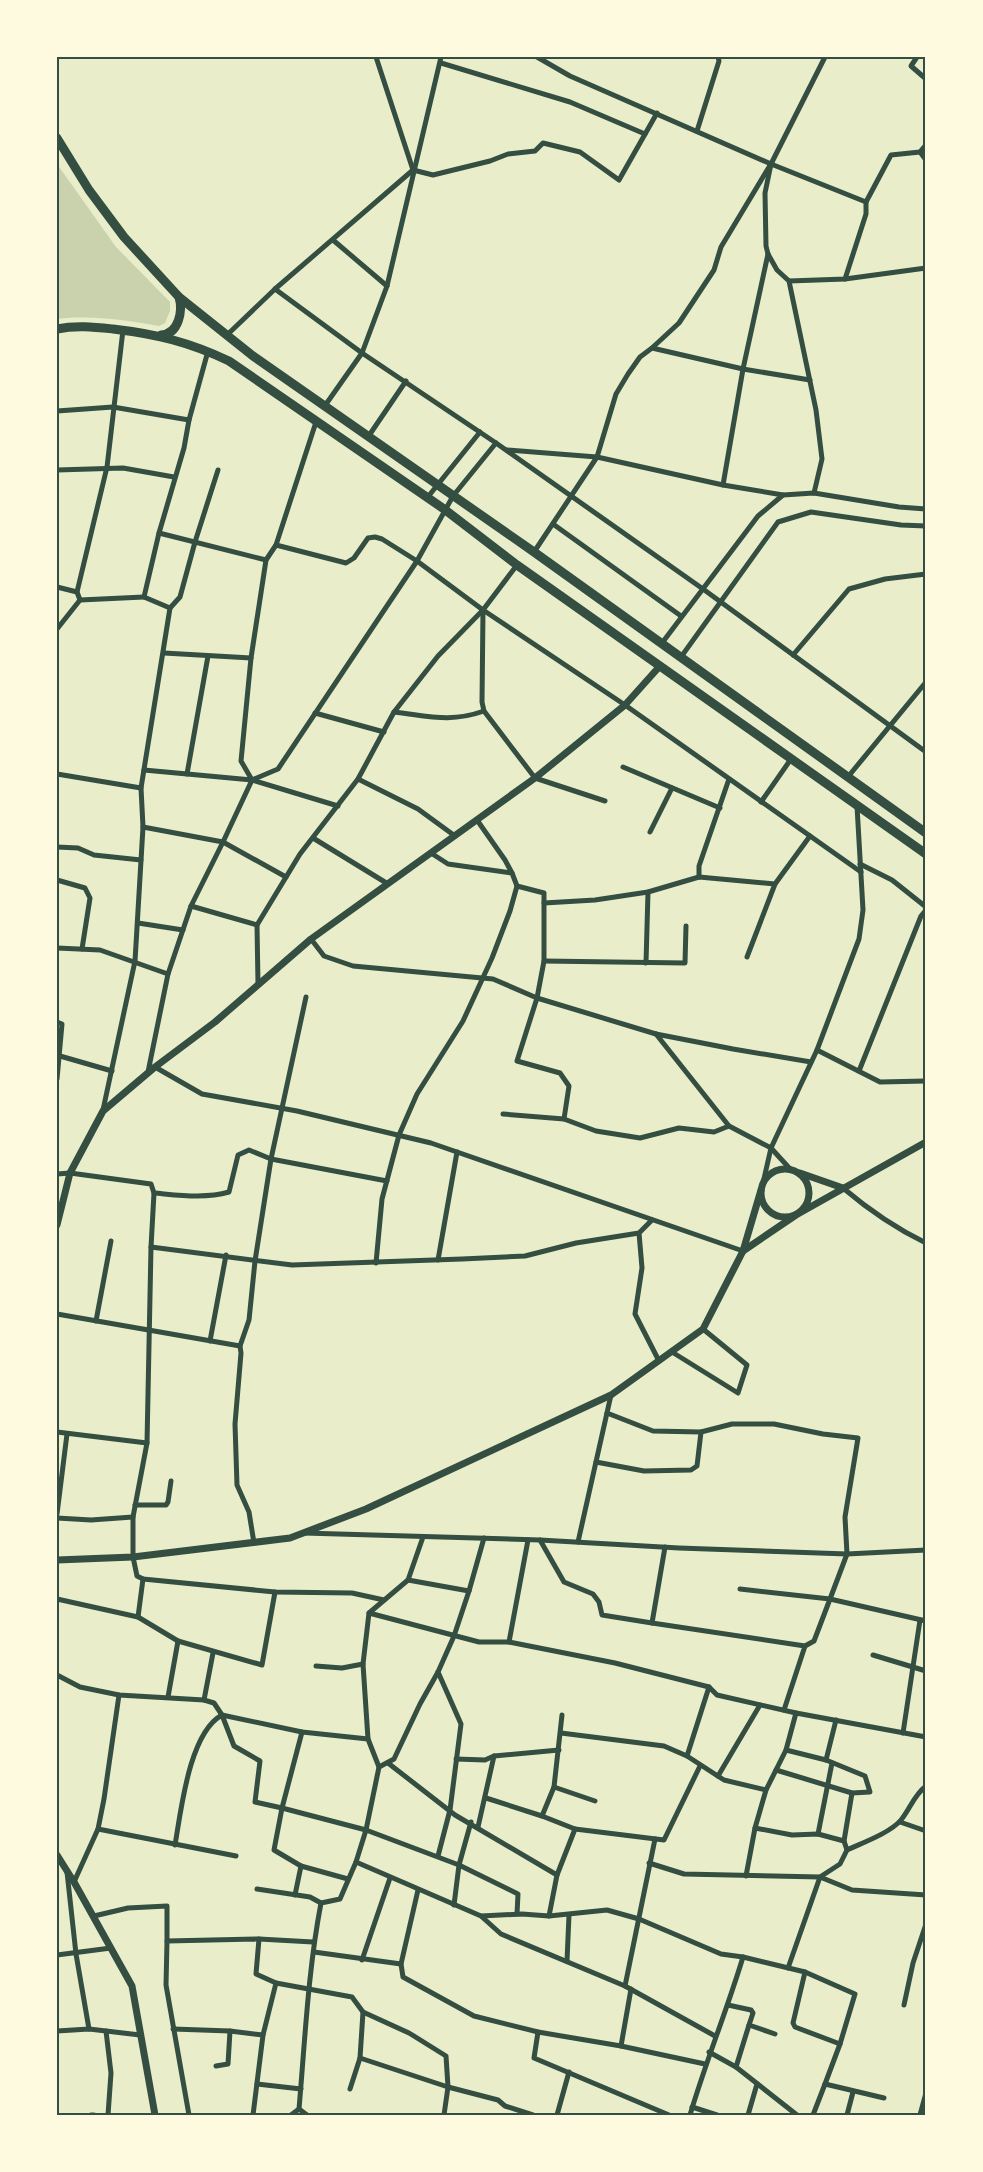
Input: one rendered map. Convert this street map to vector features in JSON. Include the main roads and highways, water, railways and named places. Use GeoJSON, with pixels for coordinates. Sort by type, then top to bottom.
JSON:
{"type":"FeatureCollection","features":[{"type":"Feature","properties":{"kind":"highway"},"geometry":{"type":"LineString","coordinates":[[57,138],[89,190],[124,237],[180,297],[253,356],[534,552],[926,833]]}},
{"type":"Feature","properties":{"kind":"highway"},"geometry":{"type":"LineString","coordinates":[[159,335],[171,333],[175,327],[181,310],[180,297]]}},
{"type":"Feature","properties":{"kind":"highway"},"geometry":{"type":"LineString","coordinates":[[57,328],[88,326],[159,335],[208,351],[229,361],[444,509],[517,565],[659,667],[926,854]]}}]}
